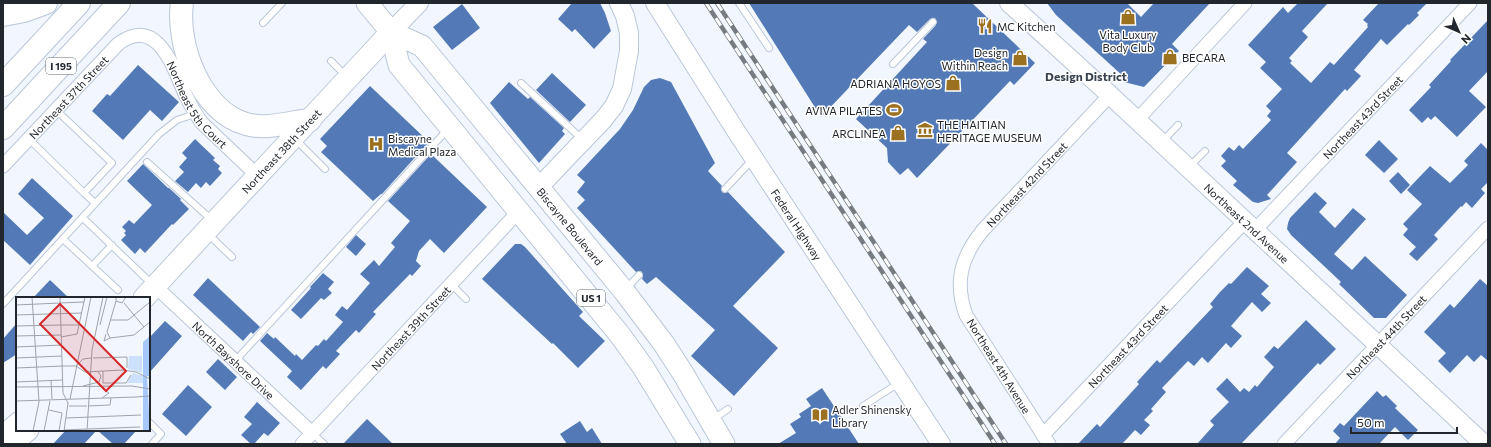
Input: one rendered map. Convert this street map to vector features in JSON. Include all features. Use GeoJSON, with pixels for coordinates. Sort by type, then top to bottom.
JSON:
{"type":"FeatureCollection","features":[{"type":"Feature","properties":{"kind":"highway"},"geometry":{"type":"LineString","coordinates":[[3,15],[24,12],[46,3]]}},
{"type":"Feature","properties":{"kind":"highway","name":"I 195"},"geometry":{"type":"LineString","coordinates":[[3,85],[79,3]]}},
{"type":"Feature","properties":{"kind":"highway","name":"I 195"},"geometry":{"type":"LineString","coordinates":[[3,128],[119,3]]}},
{"type":"Feature","properties":{"kind":"highway"},"geometry":{"type":"LineString","coordinates":[[182,3],[182,22],[186,54],[199,82],[208,95],[225,113],[246,124],[259,126],[310,120]]}},
{"type":"Feature","properties":{"kind":"main road","name":"Biscayne Boulevard"},"geometry":{"type":"LineString","coordinates":[[367,3],[391,32],[399,65],[620,334],[643,367],[690,444]]}},
{"type":"Feature","properties":{"kind":"main road","name":"Northeast 38th Street"},"geometry":{"type":"LineString","coordinates":[[149,292],[419,3]]}},
{"type":"Feature","properties":{"kind":"main road"},"geometry":{"type":"LineString","coordinates":[[538,188],[603,120],[614,106],[622,89],[629,51],[629,33],[619,3]]}},
{"type":"Feature","properties":{"kind":"main road","name":"Federal Highway"},"geometry":{"type":"LineString","coordinates":[[655,3],[754,158],[941,444]]}},
{"type":"Feature","properties":{"kind":"main road","name":"Northeast 2nd Avenue"},"geometry":{"type":"LineString","coordinates":[[1013,4],[1484,444]]}},
{"type":"Feature","properties":{"kind":"main road","name":"Biscayne Boulevard"},"geometry":{"type":"LineString","coordinates":[[391,32],[422,46],[624,290],[664,344],[684,376],[719,415],[724,444]]}},
{"type":"Feature","properties":{"kind":"main road"},"geometry":{"type":"LineString","coordinates":[[519,211],[537,214],[625,321],[664,344]]}},
{"type":"Feature","properties":{"kind":"main road"},"geometry":{"type":"LineString","coordinates":[[11,444],[27,431]]}},
{"type":"Feature","properties":{"kind":"main road"},"geometry":{"type":"LineString","coordinates":[[25,444],[32,431]]}},
{"type":"Feature","properties":{"kind":"street"},"geometry":{"type":"LineString","coordinates":[[1137,120],[1245,3]]}},
{"type":"Feature","properties":{"kind":"street","name":"Northeast 43rd Street"},"geometry":{"type":"LineString","coordinates":[[1046,439],[1250,226],[1470,3]]}},
{"type":"Feature","properties":{"kind":"street","name":"Northeast 37th Street"},"geometry":{"type":"LineString","coordinates":[[3,166],[118,44],[131,36],[139,36]]}},
{"type":"Feature","properties":{"kind":"street","name":"Northeast 5th Court"},"geometry":{"type":"LineString","coordinates":[[139,36],[154,40],[166,52],[195,114],[202,123],[258,176]]}},
{"type":"Feature","properties":{"kind":"street","name":"Northeast 42nd Street"},"geometry":{"type":"LineString","coordinates":[[960,283],[963,262],[976,239],[1110,95]]}},
{"type":"Feature","properties":{"kind":"street","name":"Northeast 39th Street"},"geometry":{"type":"LineString","coordinates":[[302,444],[519,211]]}},
{"type":"Feature","properties":{"kind":"street","name":"Northeast 44th Street"},"geometry":{"type":"LineString","coordinates":[[1284,444],[1488,228]]}},
{"type":"Feature","properties":{"kind":"street","name":"Northeast 4th Avenue"},"geometry":{"type":"LineString","coordinates":[[960,283],[962,302],[966,315],[1046,439]]}},
{"type":"Feature","properties":{"kind":"street","name":"North Bayshore Drive"},"geometry":{"type":"LineString","coordinates":[[149,292],[236,361],[312,433]]}},
{"type":"Feature","properties":{"kind":"street"},"geometry":{"type":"LineString","coordinates":[[3,431],[16,420]]}},
{"type":"Feature","properties":{"kind":"lane"},"geometry":{"type":"LineString","coordinates":[[263,23],[282,3]]}},
{"type":"Feature","properties":{"kind":"lane"},"geometry":{"type":"LineString","coordinates":[[739,3],[769,48]]}},
{"type":"Feature","properties":{"kind":"lane"},"geometry":{"type":"LineString","coordinates":[[893,64],[933,22]]}},
{"type":"Feature","properties":{"kind":"lane"},"geometry":{"type":"LineString","coordinates":[[331,61],[349,78]]}},
{"type":"Feature","properties":{"kind":"lane"},"geometry":{"type":"LineString","coordinates":[[521,83],[584,140]]}},
{"type":"Feature","properties":{"kind":"lane"},"geometry":{"type":"LineString","coordinates":[[56,110],[112,162],[84,193]]}},
{"type":"Feature","properties":{"kind":"lane"},"geometry":{"type":"LineString","coordinates":[[3,304],[159,134],[177,120],[195,114]]}},
{"type":"Feature","properties":{"kind":"lane"},"geometry":{"type":"LineString","coordinates":[[1161,143],[1178,125]]}},
{"type":"Feature","properties":{"kind":"lane"},"geometry":{"type":"LineString","coordinates":[[236,361],[450,127]]}},
{"type":"Feature","properties":{"kind":"lane"},"geometry":{"type":"LineString","coordinates":[[294,137],[325,169]]}},
{"type":"Feature","properties":{"kind":"lane"},"geometry":{"type":"LineString","coordinates":[[28,139],[95,204]]}},
{"type":"Feature","properties":{"kind":"lane"},"geometry":{"type":"LineString","coordinates":[[1188,168],[1205,151]]}},
{"type":"Feature","properties":{"kind":"lane"},"geometry":{"type":"LineString","coordinates":[[725,189],[754,158]]}},
{"type":"Feature","properties":{"kind":"lane"},"geometry":{"type":"LineString","coordinates":[[148,162],[210,227],[232,257]]}},
{"type":"Feature","properties":{"kind":"lane"},"geometry":{"type":"LineString","coordinates":[[83,218],[112,245],[149,292]]}},
{"type":"Feature","properties":{"kind":"lane"},"geometry":{"type":"LineString","coordinates":[[63,239],[118,290]]}},
{"type":"Feature","properties":{"kind":"lane"},"geometry":{"type":"LineString","coordinates":[[92,266],[112,245]]}},
{"type":"Feature","properties":{"kind":"lane"},"geometry":{"type":"LineString","coordinates":[[624,290],[639,275]]}},
{"type":"Feature","properties":{"kind":"lane"},"geometry":{"type":"LineString","coordinates":[[450,284],[466,298]]}},
{"type":"Feature","properties":{"kind":"lane"},"geometry":{"type":"LineString","coordinates":[[863,406],[900,382]]}},
{"type":"Feature","properties":{"kind":"lane"},"geometry":{"type":"LineString","coordinates":[[150,423],[161,434],[152,444]]}},
{"type":"Feature","properties":{"kind":"lane"},"geometry":{"type":"LineString","coordinates":[[312,433],[324,444]]}},
{"type":"Feature","properties":{"kind":"building"},"geometry":{"type":"Polygon","coordinates":[[[572,3],[600,3],[605,13],[611,31],[594,49],[575,29],[572,32],[558,19],[572,3]]]}},
{"type":"Feature","properties":{"kind":"building"},"geometry":{"type":"Polygon","coordinates":[[[749,3],[972,3],[1035,63],[1014,85],[1010,81],[917,178],[908,168],[900,175],[888,162],[887,148],[856,119],[927,42],[923,39],[936,25],[936,19],[930,19],[917,32],[909,25],[821,117],[749,3]]]}},
{"type":"Feature","properties":{"kind":"building"},"geometry":{"type":"Polygon","coordinates":[[[1047,3],[1127,3],[1141,17],[1154,3],[1210,3],[1172,44],[1179,51],[1144,87],[1120,81],[1124,77],[1056,15],[1047,3]]]}},
{"type":"Feature","properties":{"kind":"building"},"geometry":{"type":"Polygon","coordinates":[[[1298,3],[1328,3],[1302,31],[1308,37],[1289,58],[1292,61],[1290,63],[1311,83],[1330,62],[1334,65],[1368,27],[1368,24],[1363,20],[1379,3],[1427,3],[1417,13],[1419,15],[1387,45],[1381,39],[1354,70],[1361,76],[1347,91],[1345,89],[1287,153],[1297,162],[1267,195],[1271,199],[1258,203],[1253,202],[1233,185],[1237,181],[1221,166],[1226,161],[1221,156],[1229,147],[1234,151],[1239,145],[1243,149],[1271,120],[1267,116],[1271,111],[1266,106],[1282,89],[1260,68],[1266,62],[1248,45],[1283,7],[1288,13],[1298,3]]]}},
{"type":"Feature","properties":{"kind":"building"},"geometry":{"type":"Polygon","coordinates":[[[462,4],[480,28],[452,50],[433,27],[462,4]]]}},
{"type":"Feature","properties":{"kind":"building"},"geometry":{"type":"Polygon","coordinates":[[[1488,20],[1488,71],[1469,91],[1486,107],[1457,137],[1435,116],[1431,120],[1428,117],[1422,123],[1409,110],[1431,87],[1429,85],[1451,61],[1450,60],[1488,20]]]}},
{"type":"Feature","properties":{"kind":"building"},"geometry":{"type":"Polygon","coordinates":[[[138,65],[179,102],[162,121],[150,110],[123,140],[92,111],[107,94],[110,96],[138,65]]]}},
{"type":"Feature","properties":{"kind":"building"},"geometry":{"type":"Polygon","coordinates":[[[552,73],[586,105],[570,122],[536,90],[552,73]]]}},
{"type":"Feature","properties":{"kind":"building"},"geometry":{"type":"Polygon","coordinates":[[[660,78],[671,82],[715,163],[708,171],[722,186],[722,192],[728,192],[785,252],[733,306],[778,348],[734,396],[691,356],[715,330],[656,277],[647,284],[642,279],[642,272],[636,272],[577,208],[585,200],[577,192],[585,182],[577,175],[620,129],[633,110],[644,87],[651,80],[660,78]]]}},
{"type":"Feature","properties":{"kind":"building"},"geometry":{"type":"Polygon","coordinates":[[[509,82],[528,99],[530,97],[564,128],[562,131],[565,134],[539,163],[490,103],[509,82]]]}},
{"type":"Feature","properties":{"kind":"building","name":"Biscayne Medical Plaza"},"geometry":{"type":"Polygon","coordinates":[[[370,86],[429,142],[382,194],[373,201],[321,152],[327,146],[320,139],[370,86]]]}},
{"type":"Feature","properties":{"kind":"building"},"geometry":{"type":"Polygon","coordinates":[[[195,139],[215,158],[213,160],[220,166],[218,169],[222,173],[210,186],[206,182],[201,188],[196,183],[188,192],[175,181],[184,172],[179,167],[187,158],[182,153],[195,139]]]}},
{"type":"Feature","properties":{"kind":"building"},"geometry":{"type":"Polygon","coordinates":[[[1379,140],[1398,159],[1384,173],[1365,155],[1379,140]]]}},
{"type":"Feature","properties":{"kind":"building"},"geometry":{"type":"Polygon","coordinates":[[[1481,143],[1488,150],[1488,182],[1481,189],[1485,193],[1472,208],[1466,202],[1462,207],[1461,206],[1434,235],[1438,239],[1417,261],[1409,254],[1416,247],[1403,235],[1408,229],[1403,224],[1422,204],[1407,190],[1430,166],[1450,183],[1468,165],[1464,161],[1481,143]]]}},
{"type":"Feature","properties":{"kind":"building"},"geometry":{"type":"Polygon","coordinates":[[[431,154],[487,207],[444,253],[430,239],[419,251],[416,261],[421,266],[412,276],[410,274],[373,312],[376,314],[359,333],[356,330],[336,351],[340,354],[326,369],[323,366],[301,390],[287,377],[292,371],[260,341],[267,333],[274,339],[275,337],[295,356],[296,354],[302,360],[316,345],[318,346],[324,339],[326,341],[343,322],[335,315],[342,306],[347,310],[370,283],[360,274],[374,260],[379,266],[395,247],[391,243],[410,221],[388,201],[431,154]]]}},
{"type":"Feature","properties":{"kind":"building"},"geometry":{"type":"Polygon","coordinates":[[[143,164],[181,199],[180,200],[189,209],[173,225],[172,224],[145,253],[140,248],[135,254],[121,240],[126,235],[124,233],[126,231],[122,227],[129,220],[134,224],[152,205],[127,181],[143,164]]]}},
{"type":"Feature","properties":{"kind":"building"},"geometry":{"type":"Polygon","coordinates":[[[1398,172],[1410,185],[1401,194],[1389,181],[1398,172]]]}},
{"type":"Feature","properties":{"kind":"building"},"geometry":{"type":"Polygon","coordinates":[[[32,178],[73,216],[30,265],[3,240],[3,212],[27,235],[44,218],[18,194],[32,178]]]}},
{"type":"Feature","properties":{"kind":"building"},"geometry":{"type":"Polygon","coordinates":[[[1315,192],[1327,203],[1319,212],[1335,228],[1353,208],[1366,219],[1334,254],[1352,270],[1365,256],[1407,295],[1386,318],[1374,318],[1339,284],[1341,282],[1291,235],[1287,229],[1290,218],[1315,192]]]}},
{"type":"Feature","properties":{"kind":"building"},"geometry":{"type":"Polygon","coordinates":[[[356,235],[366,244],[356,256],[346,247],[356,235]]]}},
{"type":"Feature","properties":{"kind":"building"},"geometry":{"type":"Polygon","coordinates":[[[515,244],[521,244],[525,247],[583,312],[579,316],[605,341],[578,368],[553,343],[552,344],[482,279],[515,244]]]}},
{"type":"Feature","properties":{"kind":"building"},"geometry":{"type":"Polygon","coordinates":[[[1247,267],[1269,286],[1261,294],[1271,303],[1262,312],[1252,302],[1231,326],[1242,336],[1231,348],[1226,343],[1208,363],[1202,357],[1194,366],[1188,361],[1162,388],[1166,392],[1151,409],[1153,411],[1144,420],[1150,425],[1141,435],[1135,430],[1122,444],[1078,444],[1097,424],[1100,427],[1139,384],[1137,382],[1157,360],[1160,363],[1213,307],[1210,304],[1220,292],[1229,283],[1231,284],[1247,267]]]}},
{"type":"Feature","properties":{"kind":"building"},"geometry":{"type":"Polygon","coordinates":[[[323,273],[334,282],[328,289],[332,293],[324,300],[321,298],[301,319],[291,310],[323,273]]]}},
{"type":"Feature","properties":{"kind":"building"},"geometry":{"type":"Polygon","coordinates":[[[208,278],[260,327],[253,334],[251,332],[243,341],[193,295],[208,278]]]}},
{"type":"Feature","properties":{"kind":"building"},"geometry":{"type":"Polygon","coordinates":[[[1480,279],[1488,286],[1488,361],[1481,355],[1474,362],[1467,355],[1450,373],[1438,361],[1446,353],[1424,332],[1450,304],[1454,308],[1480,279]]]}},
{"type":"Feature","properties":{"kind":"building"},"geometry":{"type":"Polygon","coordinates":[[[50,280],[68,297],[34,297],[50,280]]]}},
{"type":"Feature","properties":{"kind":"building"},"geometry":{"type":"Polygon","coordinates":[[[1306,320],[1336,349],[1320,365],[1318,363],[1241,444],[1197,444],[1214,425],[1210,421],[1229,402],[1216,389],[1227,378],[1240,392],[1244,388],[1249,392],[1255,385],[1257,387],[1274,367],[1264,357],[1274,346],[1278,349],[1306,320]]]}},
{"type":"Feature","properties":{"kind":"building"},"geometry":{"type":"Polygon","coordinates":[[[165,321],[182,336],[150,372],[150,337],[165,321]]]}},
{"type":"Feature","properties":{"kind":"building"},"geometry":{"type":"Polygon","coordinates":[[[16,324],[16,355],[3,363],[3,339],[16,324]]]}},
{"type":"Feature","properties":{"kind":"building"},"geometry":{"type":"Polygon","coordinates":[[[218,359],[237,377],[225,390],[206,372],[218,359]]]}},
{"type":"Feature","properties":{"kind":"building"},"geometry":{"type":"Polygon","coordinates":[[[188,385],[212,407],[186,436],[162,414],[188,385]]]}},
{"type":"Feature","properties":{"kind":"building","name":"Adler Shinensky Library"},"geometry":{"type":"Polygon","coordinates":[[[822,388],[859,444],[778,444],[796,433],[790,424],[801,417],[799,414],[811,406],[806,399],[822,388]]]}},
{"type":"Feature","properties":{"kind":"building"},"geometry":{"type":"Polygon","coordinates":[[[1377,391],[1383,397],[1386,395],[1397,406],[1395,408],[1418,430],[1408,440],[1395,427],[1379,444],[1335,444],[1340,438],[1333,431],[1340,423],[1344,426],[1377,391]]]}},
{"type":"Feature","properties":{"kind":"building"},"geometry":{"type":"Polygon","coordinates":[[[257,402],[280,423],[268,436],[264,433],[254,444],[251,444],[241,435],[252,424],[244,417],[257,402]]]}},
{"type":"Feature","properties":{"kind":"building"},"geometry":{"type":"Polygon","coordinates":[[[367,419],[393,444],[343,444],[367,419]]]}},
{"type":"Feature","properties":{"kind":"building"},"geometry":{"type":"Polygon","coordinates":[[[580,421],[587,432],[592,428],[602,444],[567,444],[560,434],[580,421]]]}},
{"type":"Feature","properties":{"kind":"building"},"geometry":{"type":"Polygon","coordinates":[[[65,431],[96,431],[84,444],[53,444],[65,431]]]}},
{"type":"Feature","properties":{"kind":"building"},"geometry":{"type":"Polygon","coordinates":[[[98,431],[136,431],[124,444],[113,444],[98,431]]]}},
{"type":"Feature","properties":{"kind":"railway"},"geometry":{"type":"LineString","coordinates":[[706,3],[995,444]]}},
{"type":"Feature","properties":{"kind":"railway"},"geometry":{"type":"LineString","coordinates":[[717,3],[1006,444]]}},
{"type":"Feature","properties":{"kind":"place","name":"Vita Luxury Body Club"},"geometry":{"type":"Point","coordinates":[1128,17]}},
{"type":"Feature","properties":{"kind":"place","name":"MC Kitchen"},"geometry":{"type":"Point","coordinates":[985,26]}},
{"type":"Feature","properties":{"kind":"place","name":"BECARA"},"geometry":{"type":"Point","coordinates":[1170,57]}},
{"type":"Feature","properties":{"kind":"place","name":"Design Within Reach"},"geometry":{"type":"Point","coordinates":[1020,58]}},
{"type":"Feature","properties":{"kind":"place","name":"ADRIANA HOYOS"},"geometry":{"type":"Point","coordinates":[953,83]}},
{"type":"Feature","properties":{"kind":"place","name":"AVIVA PILATES"},"geometry":{"type":"Point","coordinates":[894,110]}},
{"type":"Feature","properties":{"kind":"place","name":"THE HAITIAN HERITAGE MUSEUM"},"geometry":{"type":"Point","coordinates":[925,130]}},
{"type":"Feature","properties":{"kind":"place","name":"ARCLINEA"},"geometry":{"type":"Point","coordinates":[898,133]}},
{"type":"Feature","properties":{"kind":"place","name":"Biscayne Medical Plaza"},"geometry":{"type":"Point","coordinates":[376,144]}},
{"type":"Feature","properties":{"kind":"place","name":"Adler Shinensky Library"},"geometry":{"type":"Point","coordinates":[820,415]}},
{"type":"Feature","properties":{"kind":"district","name":"Design District"},"geometry":{"type":"Point","coordinates":[1086,76]}}]}
